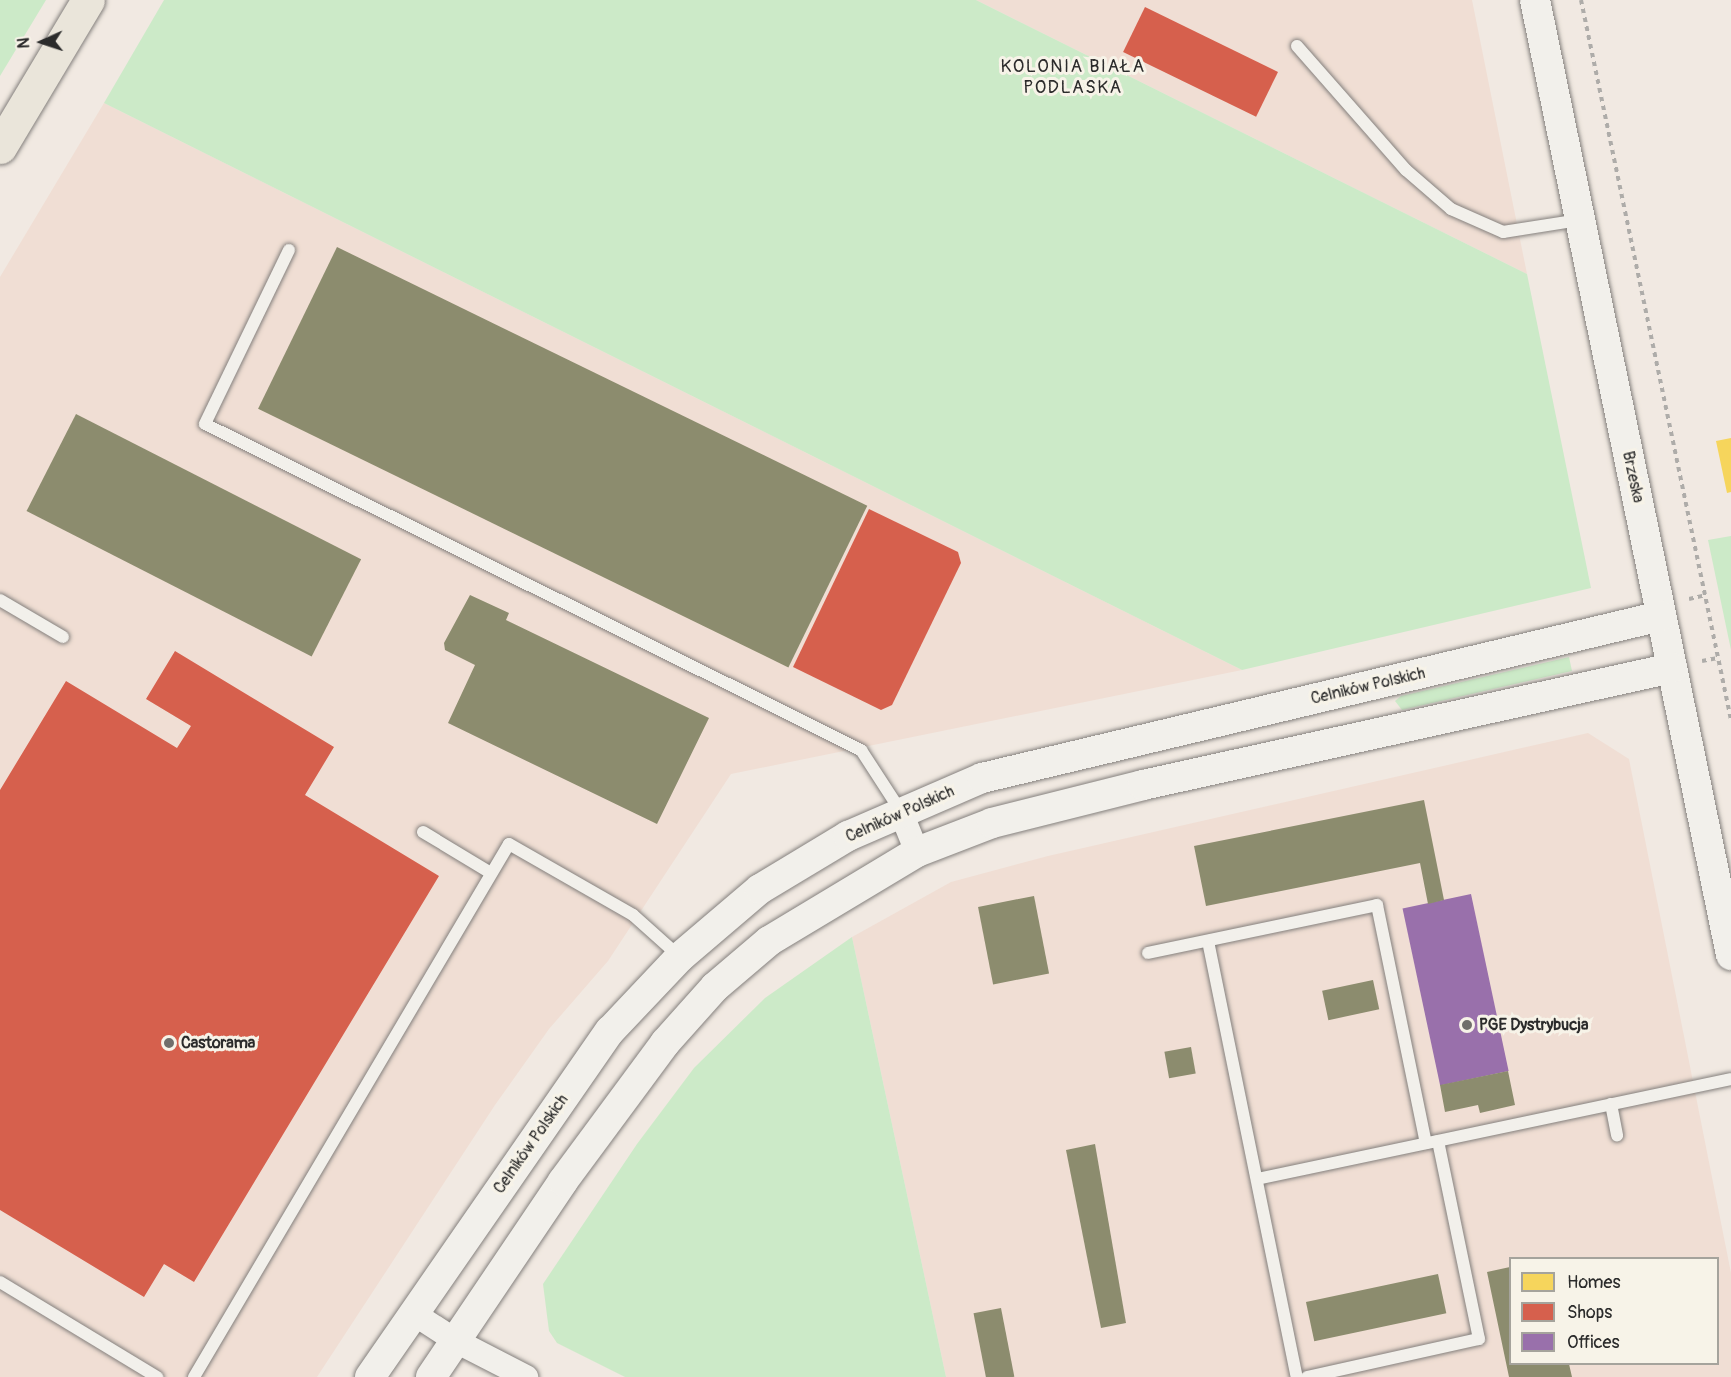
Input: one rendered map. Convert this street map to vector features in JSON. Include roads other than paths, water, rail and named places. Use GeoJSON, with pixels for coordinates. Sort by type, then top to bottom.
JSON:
{"type":"FeatureCollection","features":[{"type":"Feature","properties":{"kind":"highway"},"geometry":{"type":"LineString","coordinates":[[0,147],[88,0]]}},
{"type":"Feature","properties":{"kind":"street","name":"Brzeska"},"geometry":{"type":"LineString","coordinates":[[1535,0],[1731,955]]}},
{"type":"Feature","properties":{"kind":"street","name":"Celników Polskich"},"geometry":{"type":"LineString","coordinates":[[370,1377],[610,1031],[680,957],[760,889],[848,836],[900,810],[982,778],[1114,744],[1661,616]]}},
{"type":"Feature","properties":{"kind":"street"},"geometry":{"type":"LineString","coordinates":[[431,1377],[570,1172],[665,1043],[715,987],[769,941],[917,852],[992,823],[1143,785],[1672,668]]}},
{"type":"Feature","properties":{"kind":"street"},"geometry":{"type":"LineString","coordinates":[[900,810],[917,852]]}},
{"type":"Feature","properties":{"kind":"street"},"geometry":{"type":"LineString","coordinates":[[413,1313],[456,1341],[526,1377]]}},
{"type":"Feature","properties":{"kind":"lane"},"geometry":{"type":"LineString","coordinates":[[1296,46],[1406,170],[1451,209],[1503,232],[1580,220]]}},
{"type":"Feature","properties":{"kind":"lane"},"geometry":{"type":"LineString","coordinates":[[289,250],[206,424],[861,750],[900,810]]}},
{"type":"Feature","properties":{"kind":"lane"},"geometry":{"type":"LineString","coordinates":[[0,600],[63,637]]}},
{"type":"Feature","properties":{"kind":"lane"},"geometry":{"type":"LineString","coordinates":[[423,832],[492,873]]}},
{"type":"Feature","properties":{"kind":"lane"},"geometry":{"type":"LineString","coordinates":[[194,1377],[509,844],[633,915],[680,957]]}},
{"type":"Feature","properties":{"kind":"lane"},"geometry":{"type":"LineString","coordinates":[[1148,953],[1377,905],[1479,1339],[1307,1377]]}},
{"type":"Feature","properties":{"kind":"lane"},"geometry":{"type":"LineString","coordinates":[[1208,941],[1297,1377]]}},
{"type":"Feature","properties":{"kind":"lane"},"geometry":{"type":"LineString","coordinates":[[1257,1179],[1731,1079]]}},
{"type":"Feature","properties":{"kind":"lane"},"geometry":{"type":"LineString","coordinates":[[1611,1104],[1617,1135]]}},
{"type":"Feature","properties":{"kind":"lane"},"geometry":{"type":"LineString","coordinates":[[0,1282],[157,1377]]}},
{"type":"Feature","properties":{"kind":"place","name":"PGE Dystrybucja"},"geometry":{"type":"Point","coordinates":[1467,1025]}},
{"type":"Feature","properties":{"kind":"place","name":"Castorama"},"geometry":{"type":"Point","coordinates":[169,1043]}},
{"type":"Feature","properties":{"kind":"district","name":"KOLONIA BIAŁA PODLASKA"},"geometry":{"type":"Point","coordinates":[1073,78]}}]}
